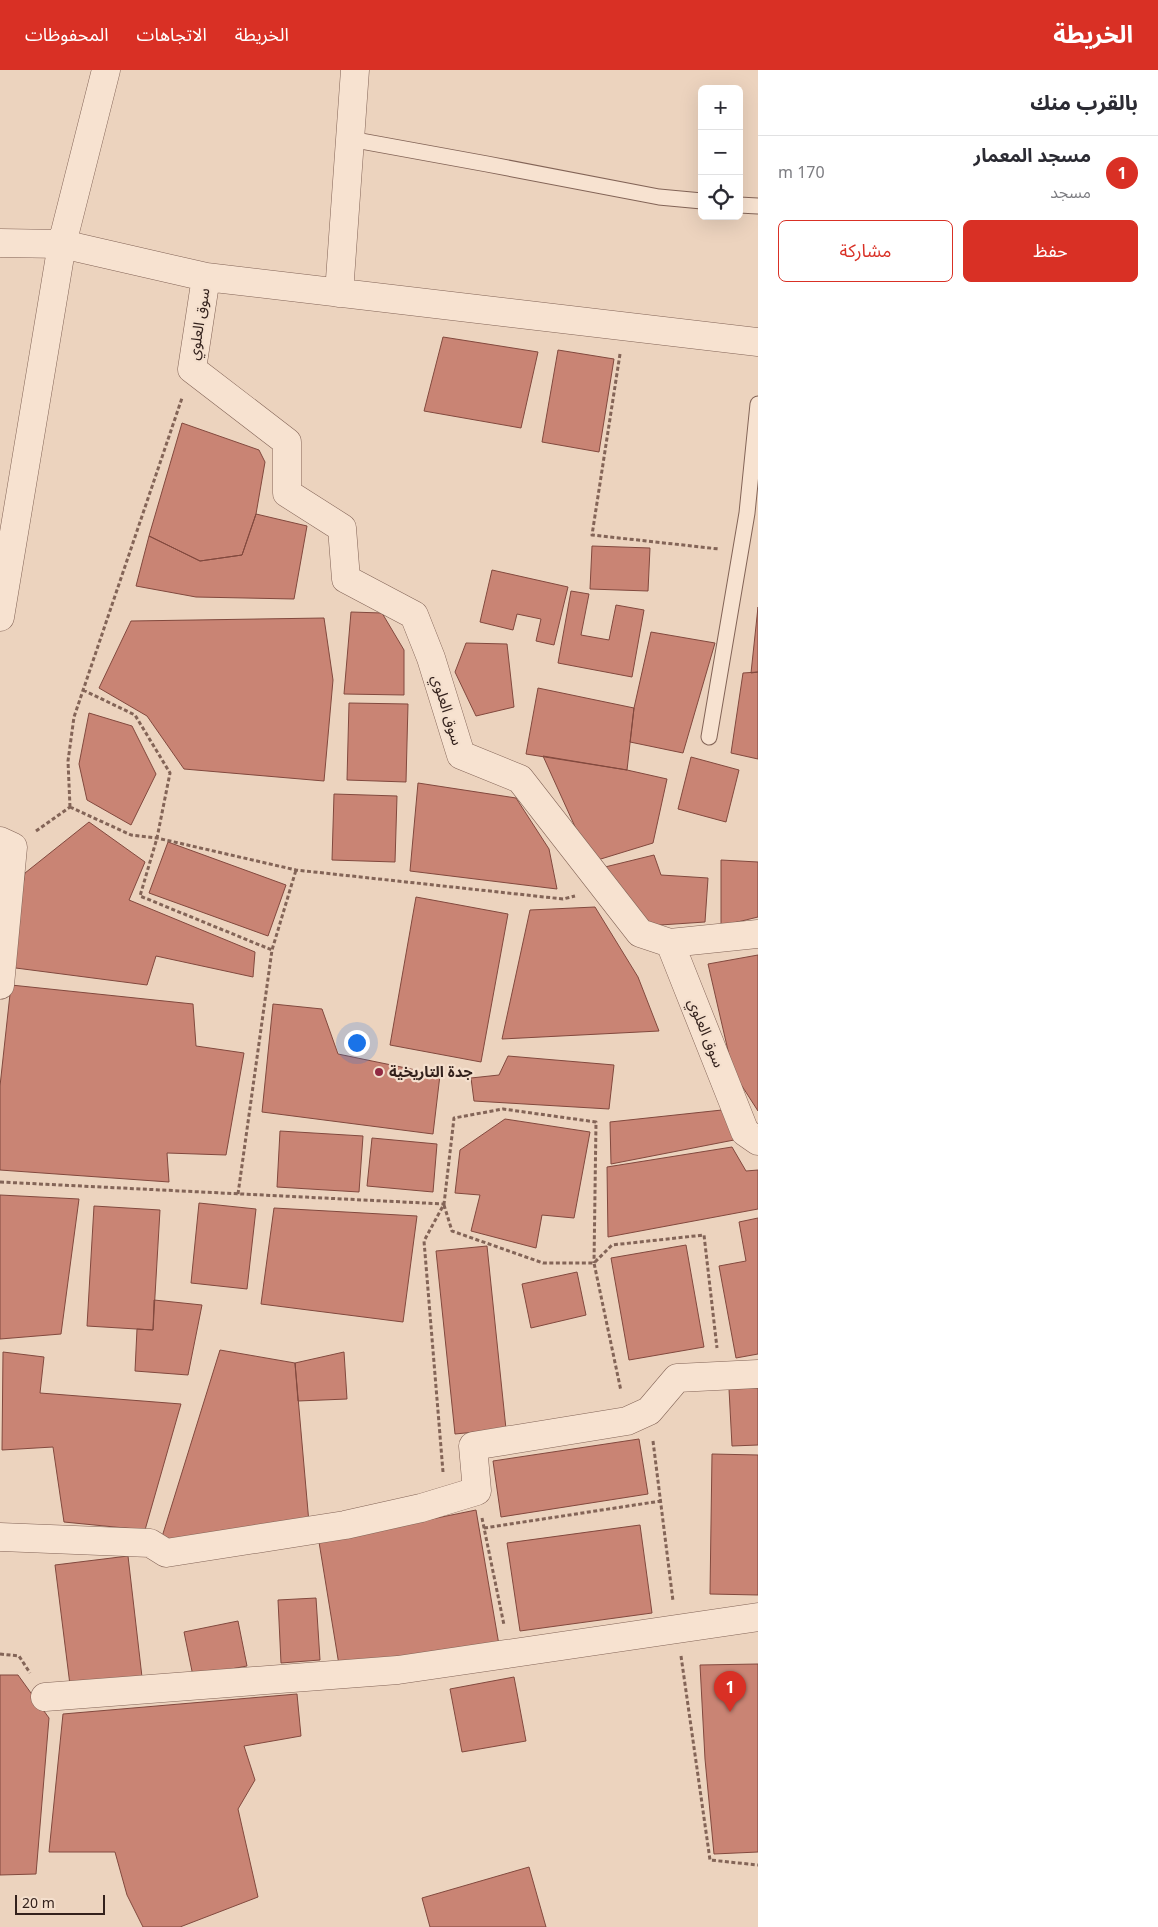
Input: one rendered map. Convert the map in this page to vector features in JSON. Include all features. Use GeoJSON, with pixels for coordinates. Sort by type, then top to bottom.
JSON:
{"type":"FeatureCollection","features":[{"type":"Feature","properties":{"kind":"street"},"geometry":{"type":"LineString","coordinates":[[0,617],[62,244],[106,70]]}},
{"type":"Feature","properties":{"kind":"street"},"geometry":{"type":"LineString","coordinates":[[339,293],[355,70]]}},
{"type":"Feature","properties":{"kind":"street"},"geometry":{"type":"LineString","coordinates":[[0,243],[62,244],[206,277],[758,342]]}},
{"type":"Feature","properties":{"kind":"street","name":"سوق العلوي"},"geometry":{"type":"LineString","coordinates":[[206,277],[192,369],[287,442],[287,493],[342,528],[346,579],[414,615],[431,658],[461,756],[520,779],[640,933],[670,943],[745,1132],[755,1136]]}},
{"type":"Feature","properties":{"kind":"street"},"geometry":{"type":"LineString","coordinates":[[0,986],[7,844]]}},
{"type":"Feature","properties":{"kind":"street"},"geometry":{"type":"LineString","coordinates":[[670,943],[758,934]]}},
{"type":"Feature","properties":{"kind":"street"},"geometry":{"type":"LineString","coordinates":[[0,1538],[150,1542],[166,1553],[345,1525],[421,1508],[477,1491],[473,1446],[638,1416],[677,1378],[758,1374]]}},
{"type":"Feature","properties":{"kind":"street"},"geometry":{"type":"LineString","coordinates":[[45,1696],[398,1670],[758,1617]]}},
{"type":"Feature","properties":{"kind":"lane"},"geometry":{"type":"LineString","coordinates":[[350,139],[659,198],[698,201]]}},
{"type":"Feature","properties":{"kind":"lane"},"geometry":{"type":"LineString","coordinates":[[743,205],[758,206]]}},
{"type":"Feature","properties":{"kind":"lane"},"geometry":{"type":"LineString","coordinates":[[709,737],[740,551],[752,514],[758,404]]}},
{"type":"Feature","properties":{"kind":"path"},"geometry":{"type":"LineString","coordinates":[[625,326],[592,535],[740,551]]}},
{"type":"Feature","properties":{"kind":"path"},"geometry":{"type":"LineString","coordinates":[[70,807],[68,761],[74,717],[192,369]]}},
{"type":"Feature","properties":{"kind":"path"},"geometry":{"type":"LineString","coordinates":[[83,690],[135,715],[170,773],[157,838],[140,896],[272,950]]}},
{"type":"Feature","properties":{"kind":"path"},"geometry":{"type":"LineString","coordinates":[[70,807],[131,835],[157,838],[296,870],[563,899],[603,887]]}},
{"type":"Feature","properties":{"kind":"path"},"geometry":{"type":"LineString","coordinates":[[7,844],[70,807]]}},
{"type":"Feature","properties":{"kind":"path"},"geometry":{"type":"LineString","coordinates":[[238,1194],[272,950],[296,870]]}},
{"type":"Feature","properties":{"kind":"path"},"geometry":{"type":"LineString","coordinates":[[445,1500],[424,1241],[444,1204],[454,1118],[504,1109],[596,1122],[594,1263],[661,1501],[710,1860],[758,1865]]}},
{"type":"Feature","properties":{"kind":"path"},"geometry":{"type":"LineString","coordinates":[[0,1182],[444,1204]]}},
{"type":"Feature","properties":{"kind":"path"},"geometry":{"type":"LineString","coordinates":[[444,1204],[452,1231],[543,1262],[594,1263],[612,1245],[704,1235],[720,1376]]}},
{"type":"Feature","properties":{"kind":"path"},"geometry":{"type":"LineString","coordinates":[[477,1491],[509,1653]]}},
{"type":"Feature","properties":{"kind":"path"},"geometry":{"type":"LineString","coordinates":[[484,1528],[661,1501]]}},
{"type":"Feature","properties":{"kind":"path"},"geometry":{"type":"LineString","coordinates":[[0,1654],[20,1656],[45,1696]]}},
{"type":"Feature","properties":{"kind":"building"},"geometry":{"type":"Polygon","coordinates":[[[443,337],[538,352],[521,428],[424,411],[443,337]]]}},
{"type":"Feature","properties":{"kind":"building"},"geometry":{"type":"Polygon","coordinates":[[[558,350],[614,359],[599,452],[542,442],[558,350]]]}},
{"type":"Feature","properties":{"kind":"building"},"geometry":{"type":"Polygon","coordinates":[[[182,423],[259,450],[265,462],[256,514],[242,555],[200,561],[149,536],[182,423]]]}},
{"type":"Feature","properties":{"kind":"building"},"geometry":{"type":"Polygon","coordinates":[[[256,514],[307,526],[294,599],[196,597],[136,586],[149,536],[200,561],[242,555],[256,514]]]}},
{"type":"Feature","properties":{"kind":"building"},"geometry":{"type":"Polygon","coordinates":[[[592,546],[650,548],[648,591],[590,589],[592,546]]]}},
{"type":"Feature","properties":{"kind":"building"},"geometry":{"type":"Polygon","coordinates":[[[492,570],[568,587],[554,645],[536,641],[541,619],[517,614],[513,630],[480,622],[492,570]]]}},
{"type":"Feature","properties":{"kind":"building"},"geometry":{"type":"Polygon","coordinates":[[[571,591],[589,594],[581,635],[609,640],[616,605],[644,610],[632,677],[558,663],[571,591]]]}},
{"type":"Feature","properties":{"kind":"building"},"geometry":{"type":"Polygon","coordinates":[[[758,607],[758,672],[751,673],[758,607]]]}},
{"type":"Feature","properties":{"kind":"building"},"geometry":{"type":"Polygon","coordinates":[[[351,612],[382,613],[404,650],[404,695],[344,694],[351,612]]]}},
{"type":"Feature","properties":{"kind":"building"},"geometry":{"type":"Polygon","coordinates":[[[324,618],[333,680],[324,781],[184,769],[147,716],[99,688],[131,621],[324,618]]]}},
{"type":"Feature","properties":{"kind":"building"},"geometry":{"type":"Polygon","coordinates":[[[651,632],[715,643],[683,753],[630,742],[634,708],[651,632]]]}},
{"type":"Feature","properties":{"kind":"building"},"geometry":{"type":"Polygon","coordinates":[[[466,643],[507,644],[514,707],[476,716],[455,672],[466,643]]]}},
{"type":"Feature","properties":{"kind":"building"},"geometry":{"type":"Polygon","coordinates":[[[758,672],[758,759],[731,753],[743,673],[758,672]]]}},
{"type":"Feature","properties":{"kind":"building"},"geometry":{"type":"Polygon","coordinates":[[[538,688],[634,708],[627,770],[526,754],[538,688]]]}},
{"type":"Feature","properties":{"kind":"building"},"geometry":{"type":"Polygon","coordinates":[[[349,703],[408,704],[406,782],[347,780],[349,703]]]}},
{"type":"Feature","properties":{"kind":"building"},"geometry":{"type":"Polygon","coordinates":[[[89,713],[132,726],[156,774],[131,825],[87,800],[79,764],[89,713]]]}},
{"type":"Feature","properties":{"kind":"building"},"geometry":{"type":"Polygon","coordinates":[[[543,756],[627,770],[667,779],[653,843],[591,862],[543,756]]]}},
{"type":"Feature","properties":{"kind":"building"},"geometry":{"type":"Polygon","coordinates":[[[691,757],[739,770],[726,822],[678,809],[691,757]]]}},
{"type":"Feature","properties":{"kind":"building"},"geometry":{"type":"Polygon","coordinates":[[[418,783],[516,798],[549,849],[557,889],[410,871],[418,783]]]}},
{"type":"Feature","properties":{"kind":"building"},"geometry":{"type":"Polygon","coordinates":[[[334,794],[397,796],[395,862],[332,860],[334,794]]]}},
{"type":"Feature","properties":{"kind":"building"},"geometry":{"type":"Polygon","coordinates":[[[89,822],[145,862],[129,900],[255,952],[253,977],[156,956],[147,985],[8,967],[25,873],[89,822]]]}},
{"type":"Feature","properties":{"kind":"building"},"geometry":{"type":"Polygon","coordinates":[[[168,842],[286,885],[268,936],[149,893],[168,842]]]}},
{"type":"Feature","properties":{"kind":"building"},"geometry":{"type":"Polygon","coordinates":[[[654,855],[661,875],[708,878],[705,922],[645,926],[605,867],[654,855]]]}},
{"type":"Feature","properties":{"kind":"building"},"geometry":{"type":"Polygon","coordinates":[[[721,860],[758,862],[758,917],[721,926],[721,860]]]}},
{"type":"Feature","properties":{"kind":"building"},"geometry":{"type":"Polygon","coordinates":[[[416,897],[508,914],[481,1062],[390,1045],[416,897]]]}},
{"type":"Feature","properties":{"kind":"building"},"geometry":{"type":"Polygon","coordinates":[[[595,907],[638,977],[659,1031],[502,1039],[530,910],[595,907]]]}},
{"type":"Feature","properties":{"kind":"building"},"geometry":{"type":"Polygon","coordinates":[[[758,955],[758,1111],[733,1072],[708,964],[758,955]]]}},
{"type":"Feature","properties":{"kind":"building"},"geometry":{"type":"Polygon","coordinates":[[[11,985],[193,1004],[196,1046],[244,1053],[226,1155],[167,1153],[169,1182],[0,1170],[0,1086],[11,985]]]}},
{"type":"Feature","properties":{"kind":"building"},"geometry":{"type":"Polygon","coordinates":[[[273,1004],[322,1009],[338,1054],[440,1075],[433,1134],[262,1112],[273,1004]]]}},
{"type":"Feature","properties":{"kind":"building"},"geometry":{"type":"Polygon","coordinates":[[[508,1056],[614,1065],[609,1109],[474,1101],[471,1078],[499,1075],[508,1056]]]}},
{"type":"Feature","properties":{"kind":"building"},"geometry":{"type":"Polygon","coordinates":[[[722,1110],[734,1140],[611,1164],[610,1122],[722,1110]]]}},
{"type":"Feature","properties":{"kind":"building"},"geometry":{"type":"Polygon","coordinates":[[[505,1119],[590,1132],[574,1218],[542,1215],[536,1248],[471,1231],[480,1195],[455,1193],[460,1150],[505,1119]]]}},
{"type":"Feature","properties":{"kind":"building"},"geometry":{"type":"Polygon","coordinates":[[[280,1131],[363,1136],[359,1192],[277,1187],[280,1131]]]}},
{"type":"Feature","properties":{"kind":"building"},"geometry":{"type":"Polygon","coordinates":[[[372,1138],[437,1144],[433,1192],[367,1186],[372,1138]]]}},
{"type":"Feature","properties":{"kind":"building"},"geometry":{"type":"Polygon","coordinates":[[[732,1147],[746,1171],[758,1170],[758,1209],[608,1237],[607,1167],[732,1147]]]}},
{"type":"Feature","properties":{"kind":"building"},"geometry":{"type":"Polygon","coordinates":[[[0,1195],[79,1199],[61,1334],[0,1339],[0,1195]]]}},
{"type":"Feature","properties":{"kind":"building"},"geometry":{"type":"Polygon","coordinates":[[[199,1203],[256,1209],[247,1289],[191,1283],[199,1203]]]}},
{"type":"Feature","properties":{"kind":"building"},"geometry":{"type":"Polygon","coordinates":[[[94,1206],[160,1210],[153,1330],[87,1326],[94,1206]]]}},
{"type":"Feature","properties":{"kind":"building"},"geometry":{"type":"Polygon","coordinates":[[[274,1208],[417,1216],[403,1322],[261,1304],[274,1208]]]}},
{"type":"Feature","properties":{"kind":"building"},"geometry":{"type":"Polygon","coordinates":[[[758,1218],[758,1354],[736,1358],[719,1266],[746,1261],[739,1222],[758,1218]]]}},
{"type":"Feature","properties":{"kind":"building"},"geometry":{"type":"Polygon","coordinates":[[[686,1245],[704,1347],[629,1360],[611,1258],[686,1245]]]}},
{"type":"Feature","properties":{"kind":"building"},"geometry":{"type":"Polygon","coordinates":[[[487,1246],[506,1429],[455,1434],[436,1251],[487,1246]]]}},
{"type":"Feature","properties":{"kind":"building"},"geometry":{"type":"Polygon","coordinates":[[[577,1272],[586,1315],[531,1328],[522,1284],[577,1272]]]}},
{"type":"Feature","properties":{"kind":"building"},"geometry":{"type":"Polygon","coordinates":[[[154,1300],[202,1305],[188,1375],[135,1371],[137,1329],[153,1330],[154,1300]]]}},
{"type":"Feature","properties":{"kind":"building"},"geometry":{"type":"Polygon","coordinates":[[[220,1350],[295,1363],[309,1523],[161,1540],[220,1350]]]}},
{"type":"Feature","properties":{"kind":"building"},"geometry":{"type":"Polygon","coordinates":[[[3,1352],[44,1357],[40,1393],[181,1404],[145,1530],[64,1522],[53,1447],[2,1450],[3,1352]]]}},
{"type":"Feature","properties":{"kind":"building"},"geometry":{"type":"Polygon","coordinates":[[[344,1352],[347,1399],[298,1401],[295,1363],[344,1352]]]}},
{"type":"Feature","properties":{"kind":"building"},"geometry":{"type":"Polygon","coordinates":[[[758,1388],[758,1445],[732,1446],[729,1389],[758,1388]]]}},
{"type":"Feature","properties":{"kind":"building"},"geometry":{"type":"Polygon","coordinates":[[[639,1439],[648,1494],[501,1517],[493,1461],[639,1439]]]}},
{"type":"Feature","properties":{"kind":"building"},"geometry":{"type":"Polygon","coordinates":[[[712,1454],[758,1455],[758,1595],[710,1594],[712,1454]]]}},
{"type":"Feature","properties":{"kind":"building"},"geometry":{"type":"Polygon","coordinates":[[[476,1510],[499,1645],[339,1665],[319,1542],[476,1510]]]}},
{"type":"Feature","properties":{"kind":"building"},"geometry":{"type":"Polygon","coordinates":[[[640,1525],[652,1613],[520,1631],[507,1543],[640,1525]]]}},
{"type":"Feature","properties":{"kind":"building"},"geometry":{"type":"Polygon","coordinates":[[[128,1556],[142,1677],[70,1685],[55,1565],[128,1556]]]}},
{"type":"Feature","properties":{"kind":"building"},"geometry":{"type":"Polygon","coordinates":[[[316,1598],[320,1660],[281,1663],[278,1600],[316,1598]]]}},
{"type":"Feature","properties":{"kind":"building"},"geometry":{"type":"Polygon","coordinates":[[[238,1621],[247,1666],[193,1676],[184,1632],[238,1621]]]}},
{"type":"Feature","properties":{"kind":"building"},"geometry":{"type":"Polygon","coordinates":[[[758,1664],[758,1852],[714,1854],[705,1759],[700,1665],[758,1664]]]}},
{"type":"Feature","properties":{"kind":"building"},"geometry":{"type":"Polygon","coordinates":[[[0,1675],[18,1675],[49,1718],[36,1874],[0,1875],[0,1675]]]}},
{"type":"Feature","properties":{"kind":"building"},"geometry":{"type":"Polygon","coordinates":[[[514,1677],[526,1741],[462,1752],[450,1689],[514,1677]]]}},
{"type":"Feature","properties":{"kind":"building"},"geometry":{"type":"Polygon","coordinates":[[[297,1694],[301,1736],[244,1746],[255,1780],[238,1809],[258,1897],[180,1927],[143,1927],[127,1895],[115,1852],[49,1852],[63,1714],[297,1694]]]}},
{"type":"Feature","properties":{"kind":"building"},"geometry":{"type":"Polygon","coordinates":[[[529,1867],[546,1927],[430,1927],[422,1898],[529,1867]]]}},
{"type":"Feature","properties":{"kind":"place","name":"جدة التاريخية"},"geometry":{"type":"Point","coordinates":[379,1072]}},
{"type":"Feature","properties":{"kind":"place","name":"مسجد المعمار"},"geometry":{"type":"Point","coordinates":[730,1712]}}]}
